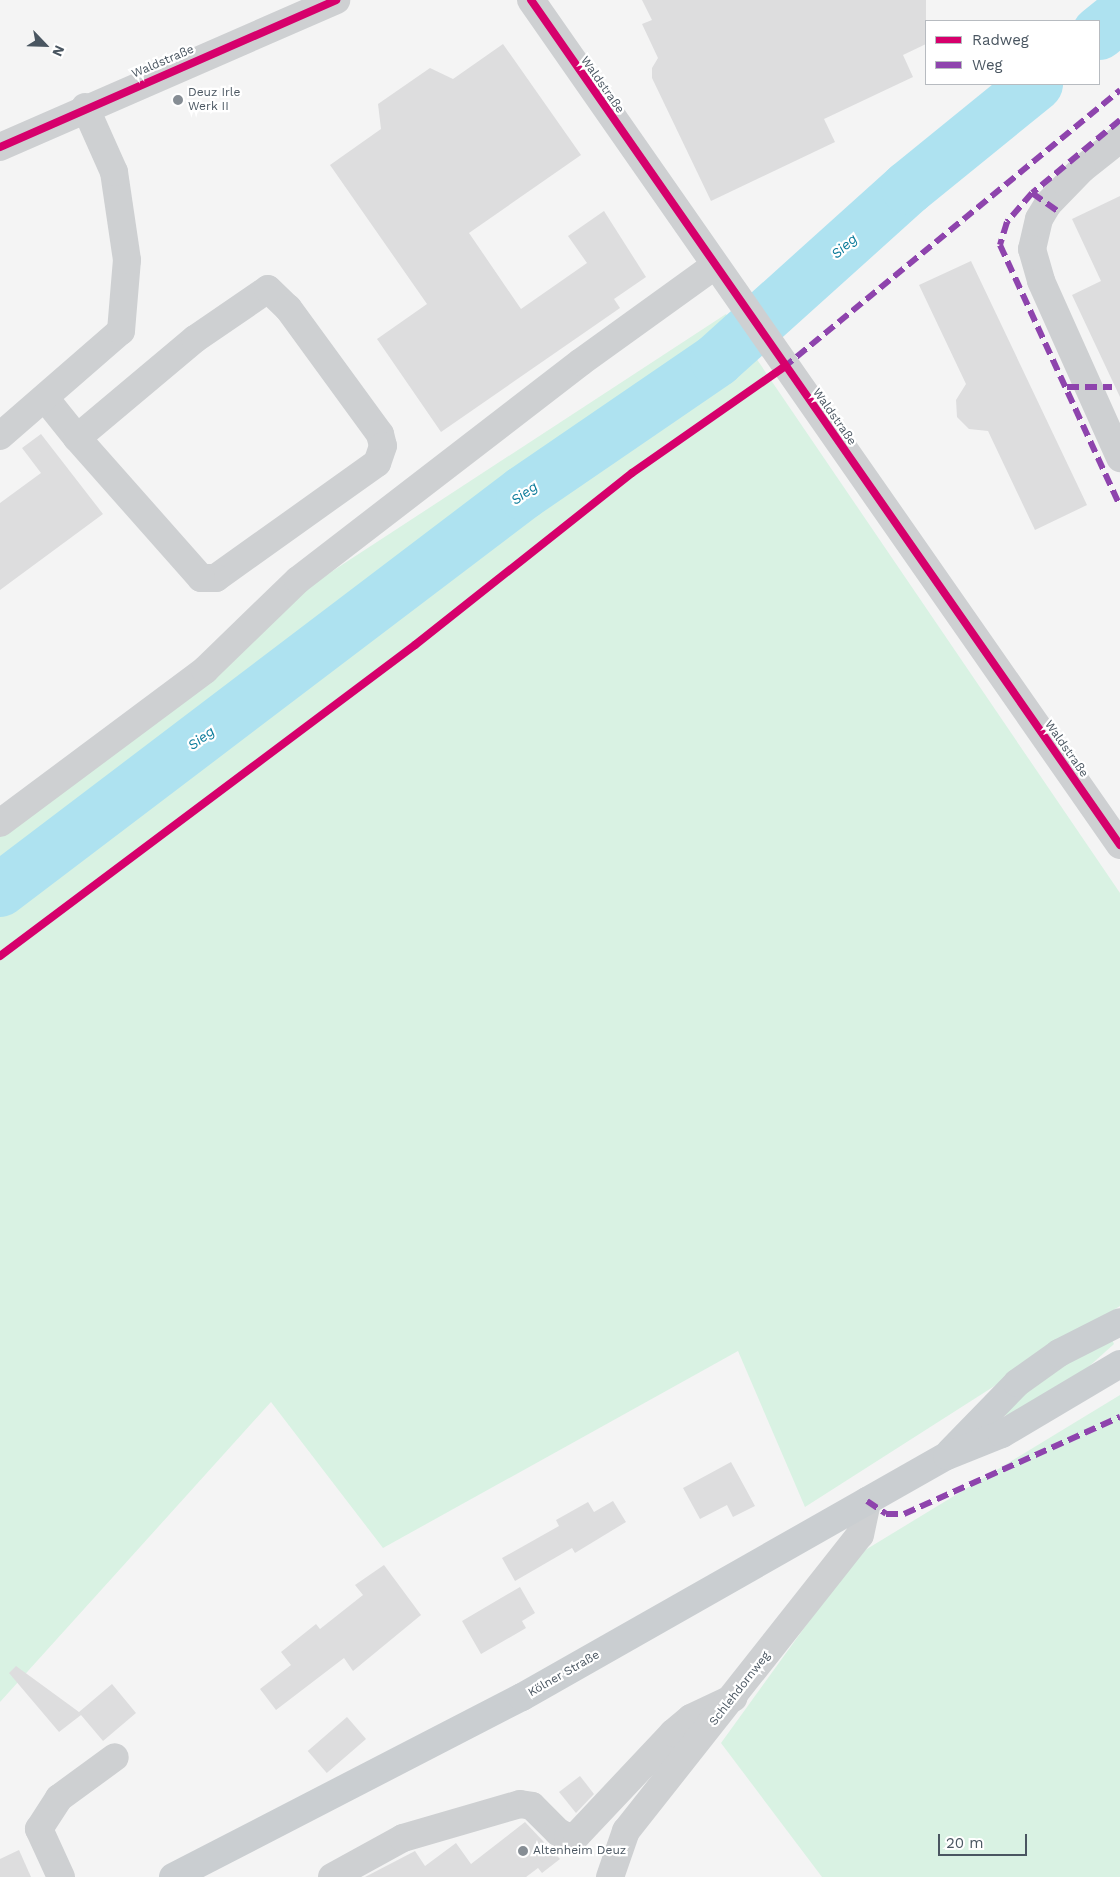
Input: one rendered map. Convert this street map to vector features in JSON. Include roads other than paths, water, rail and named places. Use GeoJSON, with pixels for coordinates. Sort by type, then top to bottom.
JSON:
{"type":"FeatureCollection","features":[{"type":"Feature","properties":{"kind":"main road"},"geometry":{"type":"LineString","coordinates":[[946,1456],[1017,1383],[1059,1353],[1120,1322]]}},
{"type":"Feature","properties":{"kind":"main road"},"geometry":{"type":"LineString","coordinates":[[946,1456],[1002,1434],[1120,1364]]}},
{"type":"Feature","properties":{"kind":"main road","name":"Kölner Straße"},"geometry":{"type":"LineString","coordinates":[[173,1877],[522,1697],[946,1456]]}},
{"type":"Feature","properties":{"kind":"street","name":"Waldstraße"},"geometry":{"type":"LineString","coordinates":[[0,147],[85,107],[336,0]]}},
{"type":"Feature","properties":{"kind":"street","name":"Waldstraße"},"geometry":{"type":"LineString","coordinates":[[531,0],[714,266],[1120,845]]}},
{"type":"Feature","properties":{"kind":"street"},"geometry":{"type":"LineString","coordinates":[[0,436],[121,331],[127,260],[114,172],[85,107]]}},
{"type":"Feature","properties":{"kind":"street"},"geometry":{"type":"LineString","coordinates":[[1120,139],[1082,169],[1048,204],[1039,218],[1032,249],[1041,281],[1120,458]]}},
{"type":"Feature","properties":{"kind":"street"},"geometry":{"type":"LineString","coordinates":[[0,823],[205,670],[298,580],[581,362],[714,266]]}},
{"type":"Feature","properties":{"kind":"street"},"geometry":{"type":"LineString","coordinates":[[45,398],[77,438],[201,578],[216,578],[377,463],[383,446],[380,434],[288,308],[268,289],[195,339],[77,438]]}},
{"type":"Feature","properties":{"kind":"street","name":"Schlehdornweg"},"geometry":{"type":"LineString","coordinates":[[610,1877],[626,1831],[734,1698],[860,1535],[867,1501]]}},
{"type":"Feature","properties":{"kind":"street"},"geometry":{"type":"LineString","coordinates":[[332,1877],[402,1838],[520,1804],[532,1806],[558,1832],[577,1835],[672,1734],[691,1718],[734,1698]]}},
{"type":"Feature","properties":{"kind":"street"},"geometry":{"type":"LineString","coordinates":[[61,1877],[39,1829],[60,1798],[116,1757]]}},
{"type":"Feature","properties":{"kind":"waterway","name":"Sieg"},"geometry":{"type":"LineString","coordinates":[[1100,32],[1120,16]]}},
{"type":"Feature","properties":{"kind":"waterway","name":"Sieg"},"geometry":{"type":"LineString","coordinates":[[0,890],[523,493],[717,360],[908,188],[1035,85]]}},
{"type":"Feature","properties":{"kind":"place","name":"Deuz Irle Werk II"},"geometry":{"type":"Point","coordinates":[178,100]}},
{"type":"Feature","properties":{"kind":"place","name":"Altenheim Deuz"},"geometry":{"type":"Point","coordinates":[523,1851]}}]}
